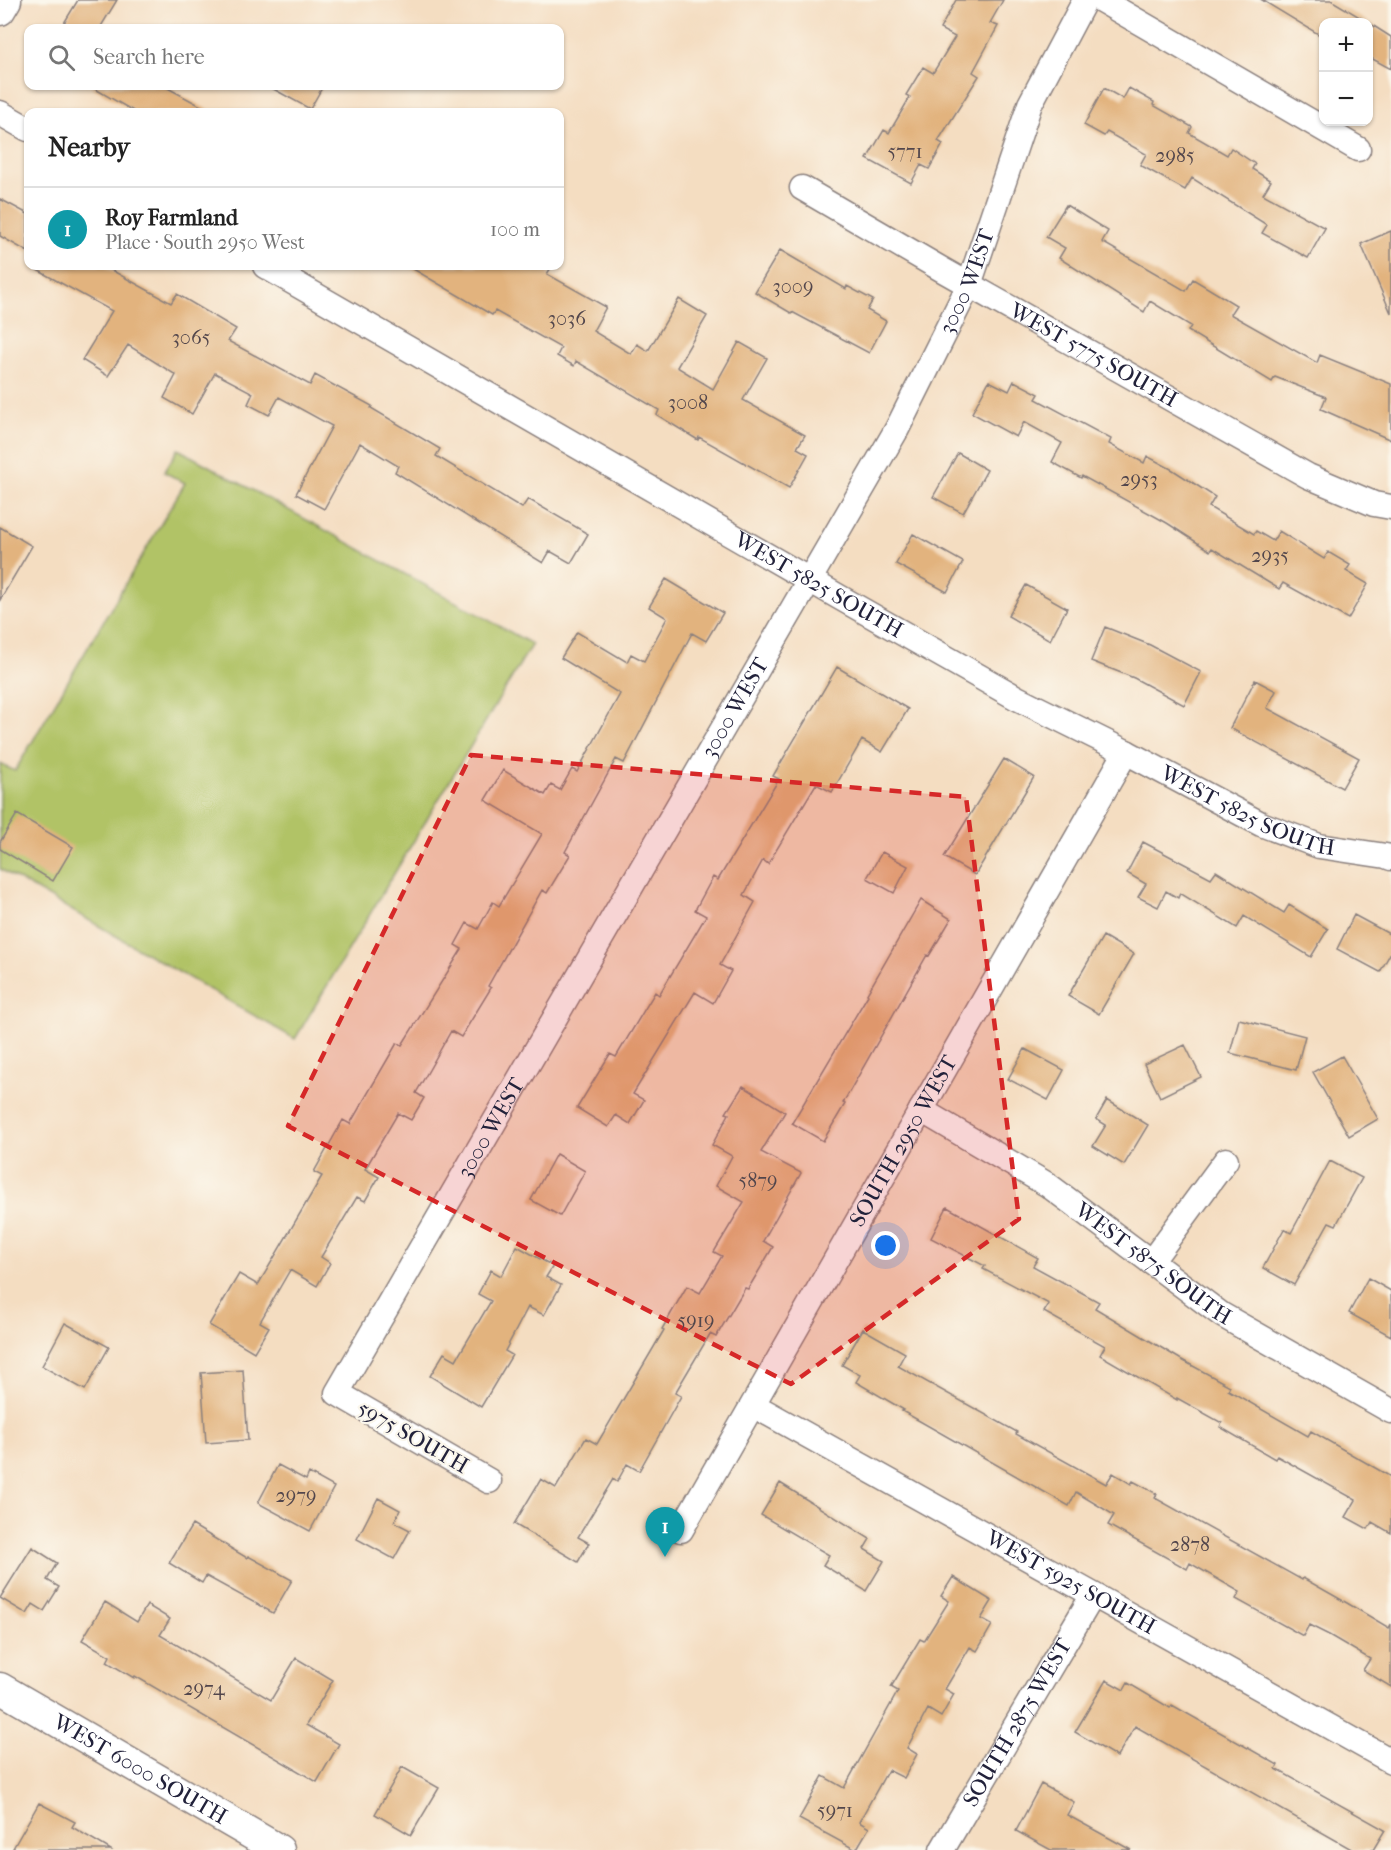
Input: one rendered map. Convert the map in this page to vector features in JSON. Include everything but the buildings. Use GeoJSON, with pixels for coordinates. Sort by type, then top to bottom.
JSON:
{"type":"FeatureCollection","features":[{"type":"Feature","properties":{"kind":"street"},"geometry":{"type":"LineString","coordinates":[[0,10],[6,0]]}},
{"type":"Feature","properties":{"kind":"street","name":"3000 WEST"},"geometry":{"type":"LineString","coordinates":[[337,1393],[897,429],[969,285],[1030,104],[1085,0]]}},
{"type":"Feature","properties":{"kind":"street"},"geometry":{"type":"LineString","coordinates":[[1101,0],[1358,148]]}},
{"type":"Feature","properties":{"kind":"street"},"geometry":{"type":"LineString","coordinates":[[0,112],[24,127]]}},
{"type":"Feature","properties":{"kind":"street","name":"WEST 5775 SOUTH"},"geometry":{"type":"LineString","coordinates":[[802,188],[1308,476],[1374,504],[1391,507]]}},
{"type":"Feature","properties":{"kind":"street","name":"WEST 5825 SOUTH"},"geometry":{"type":"LineString","coordinates":[[272,270],[1017,698],[1270,827],[1318,846],[1389,852]]}},
{"type":"Feature","properties":{"kind":"street","name":"SOUTH 2950 WEST"},"geometry":{"type":"LineString","coordinates":[[681,1530],[1126,752]]}},
{"type":"Feature","properties":{"kind":"street","name":"WEST 5875 SOUTH"},"geometry":{"type":"LineString","coordinates":[[921,1110],[1048,1185],[1222,1315],[1391,1411]]}},
{"type":"Feature","properties":{"kind":"street"},"geometry":{"type":"LineString","coordinates":[[1151,1262],[1226,1160]]}},
{"type":"Feature","properties":{"kind":"street","name":"5975 SOUTH"},"geometry":{"type":"LineString","coordinates":[[337,1393],[489,1481]]}},
{"type":"Feature","properties":{"kind":"street","name":"WEST 5925 SOUTH"},"geometry":{"type":"LineString","coordinates":[[753,1405],[1391,1761]]}},
{"type":"Feature","properties":{"kind":"street","name":"SOUTH 2875 WEST"},"geometry":{"type":"LineString","coordinates":[[942,1850],[1093,1595]]}},
{"type":"Feature","properties":{"kind":"street","name":"WEST 6000 SOUTH"},"geometry":{"type":"LineString","coordinates":[[0,1688],[279,1850]]}},
{"type":"Feature","properties":{"kind":"highlighted area"},"geometry":{"type":"Polygon","coordinates":[[[471,755],[966,797],[1019,1219],[791,1384],[288,1126],[471,755]]]}},
{"type":"Feature","properties":{"kind":"green space"},"geometry":{"type":"Polygon","coordinates":[[[178,449],[532,644],[295,1039],[0,869],[0,764],[15,771],[185,483],[164,472],[178,449]]]}},
{"type":"Feature","properties":{"kind":"place","name":"Roy Farmland"},"geometry":{"type":"Point","coordinates":[665,1557]}}]}
